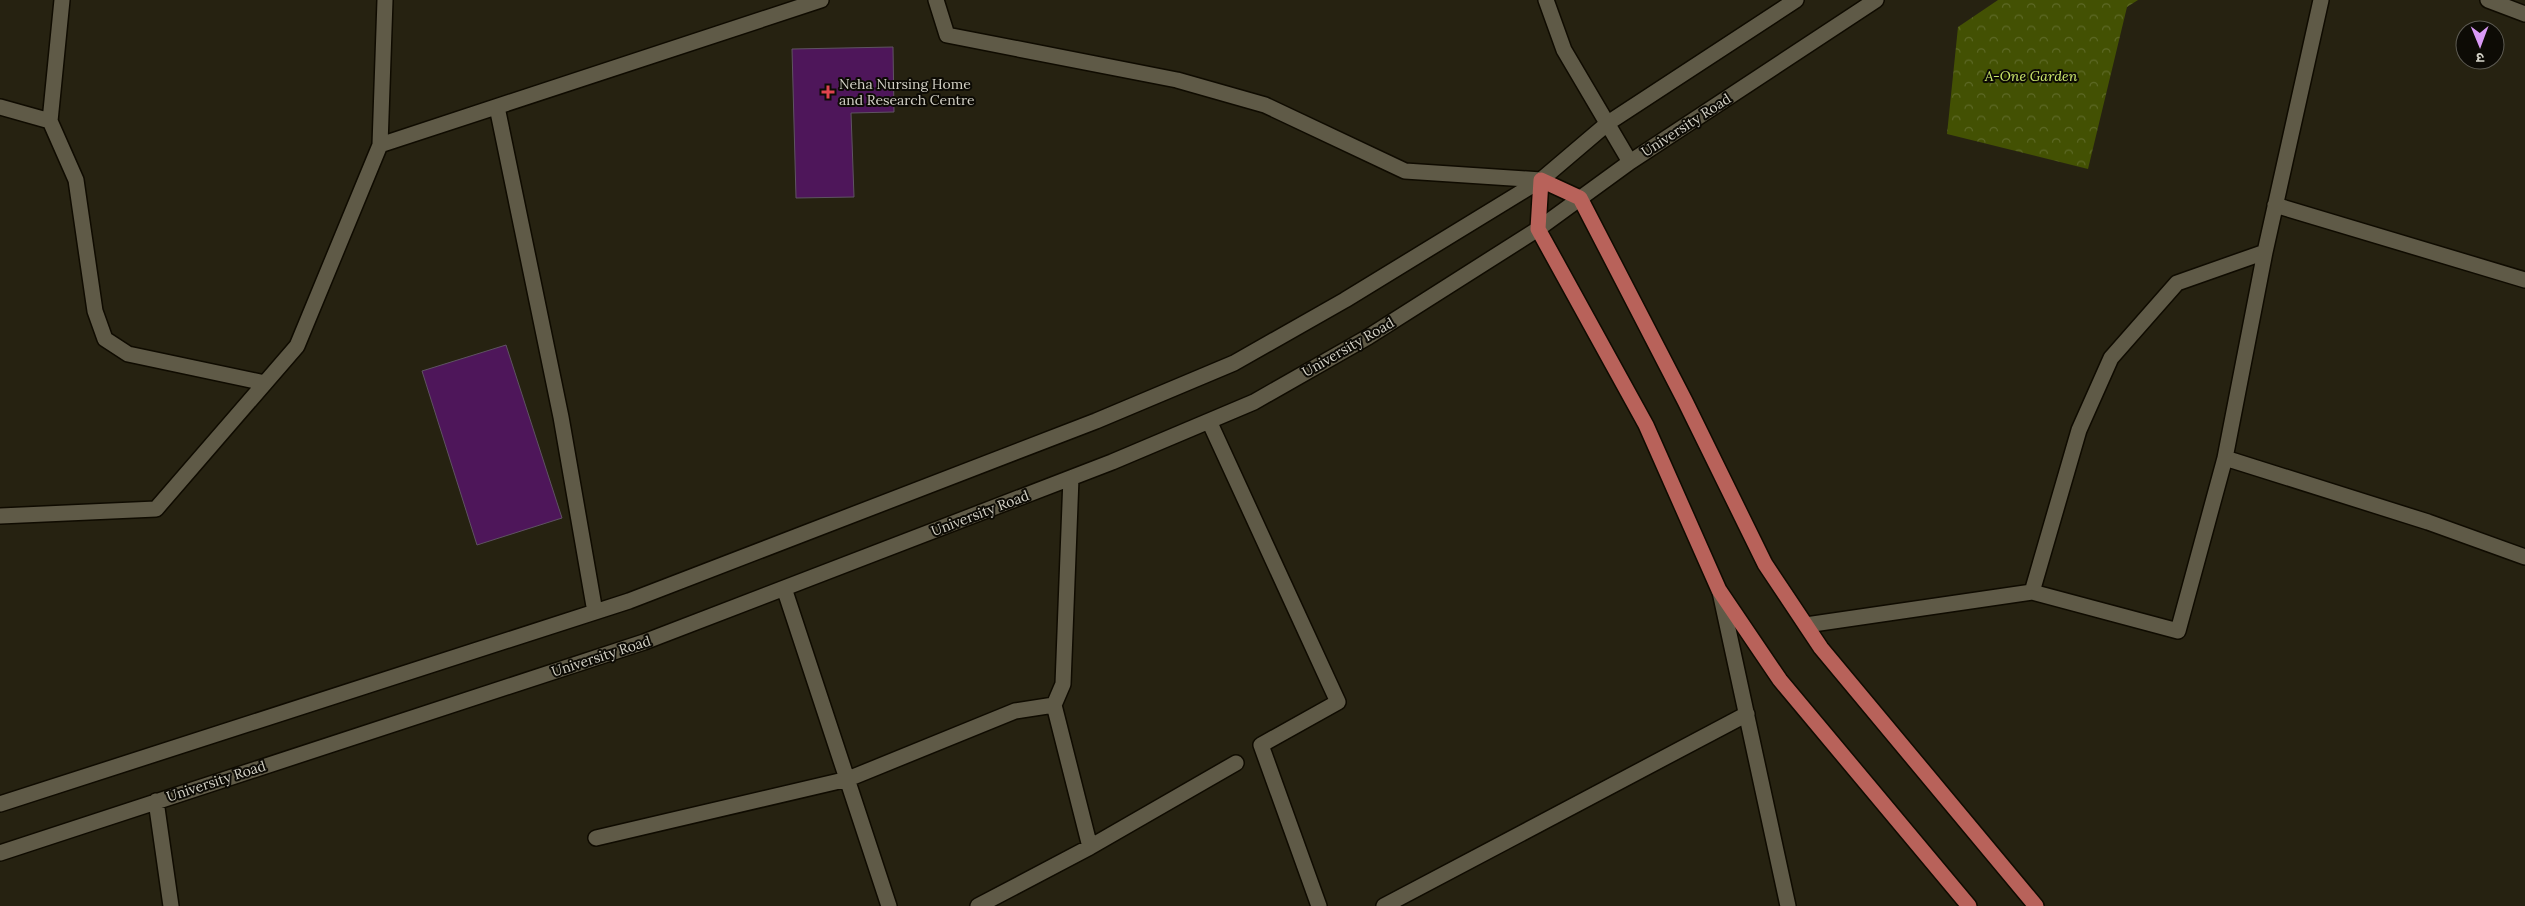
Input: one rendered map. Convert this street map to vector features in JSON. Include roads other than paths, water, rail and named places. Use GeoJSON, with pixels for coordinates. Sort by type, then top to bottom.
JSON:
{"type":"FeatureCollection","features":[{"type":"Feature","properties":{"kind":"main road"},"geometry":{"type":"LineString","coordinates":[[1969,906],[1780,680],[1720,590],[1646,425],[1538,229],[1540,180],[1580,198],[1685,400],[1765,564],[1806,625],[1822,648],[2036,906]]}},
{"type":"Feature","properties":{"kind":"street"},"geometry":{"type":"LineString","coordinates":[[62,0],[50,121],[76,180],[95,311],[105,339],[128,354],[265,383]]}},
{"type":"Feature","properties":{"kind":"street"},"geometry":{"type":"LineString","coordinates":[[0,516],[156,509],[297,346],[380,145],[385,0]]}},
{"type":"Feature","properties":{"kind":"street"},"geometry":{"type":"LineString","coordinates":[[380,145],[822,0]]}},
{"type":"Feature","properties":{"kind":"street"},"geometry":{"type":"LineString","coordinates":[[936,0],[947,35],[1177,80],[1265,105],[1405,171],[1540,180]]}},
{"type":"Feature","properties":{"kind":"street"},"geometry":{"type":"LineString","coordinates":[[1546,0],[1564,50],[1630,162]]}},
{"type":"Feature","properties":{"kind":"street"},"geometry":{"type":"LineString","coordinates":[[0,804],[638,597],[1096,421],[1234,363],[1345,300],[1540,180],[1608,123],[1796,0]]}},
{"type":"Feature","properties":{"kind":"street","name":"University Road"},"geometry":{"type":"LineString","coordinates":[[0,853],[644,642],[1071,478],[1254,402],[1368,337],[1538,229],[1630,162],[1876,0]]}},
{"type":"Feature","properties":{"kind":"street"},"geometry":{"type":"LineString","coordinates":[[1806,625],[2032,592],[2178,631],[2225,458],[2265,252],[2321,0]]}},
{"type":"Feature","properties":{"kind":"street"},"geometry":{"type":"LineString","coordinates":[[2488,0],[2525,14]]}},
{"type":"Feature","properties":{"kind":"street"},"geometry":{"type":"LineString","coordinates":[[497,106],[561,417],[595,612]]}},
{"type":"Feature","properties":{"kind":"street"},"geometry":{"type":"LineString","coordinates":[[0,107],[50,121]]}},
{"type":"Feature","properties":{"kind":"street"},"geometry":{"type":"LineString","coordinates":[[2275,205],[2525,280]]}},
{"type":"Feature","properties":{"kind":"street"},"geometry":{"type":"LineString","coordinates":[[2032,592],[2079,430],[2111,358],[2177,283],[2265,252]]}},
{"type":"Feature","properties":{"kind":"street"},"geometry":{"type":"LineString","coordinates":[[1210,421],[1338,702],[1261,745],[1318,906]]}},
{"type":"Feature","properties":{"kind":"street"},"geometry":{"type":"LineString","coordinates":[[2225,458],[2428,522],[2525,557]]}},
{"type":"Feature","properties":{"kind":"street"},"geometry":{"type":"LineString","coordinates":[[1071,478],[1063,684],[1054,705],[1090,847]]}},
{"type":"Feature","properties":{"kind":"street"},"geometry":{"type":"LineString","coordinates":[[784,588],[889,906]]}},
{"type":"Feature","properties":{"kind":"street"},"geometry":{"type":"LineString","coordinates":[[1720,590],[1788,906]]}},
{"type":"Feature","properties":{"kind":"street"},"geometry":{"type":"LineString","coordinates":[[596,838],[848,779],[1015,711],[1054,705]]}},
{"type":"Feature","properties":{"kind":"street"},"geometry":{"type":"LineString","coordinates":[[1384,906],[1747,714]]}},
{"type":"Feature","properties":{"kind":"street"},"geometry":{"type":"LineString","coordinates":[[978,906],[1090,847],[1236,764]]}},
{"type":"Feature","properties":{"kind":"street"},"geometry":{"type":"LineString","coordinates":[[156,801],[170,906]]}},
{"type":"Feature","properties":{"kind":"place","name":"Neha Nursing Home and Research Centre"},"geometry":{"type":"Point","coordinates":[828,92]}},
{"type":"Feature","properties":{"kind":"park label","name":"A-One Garden"},"geometry":{"type":"Point","coordinates":[2031,76]}}]}
